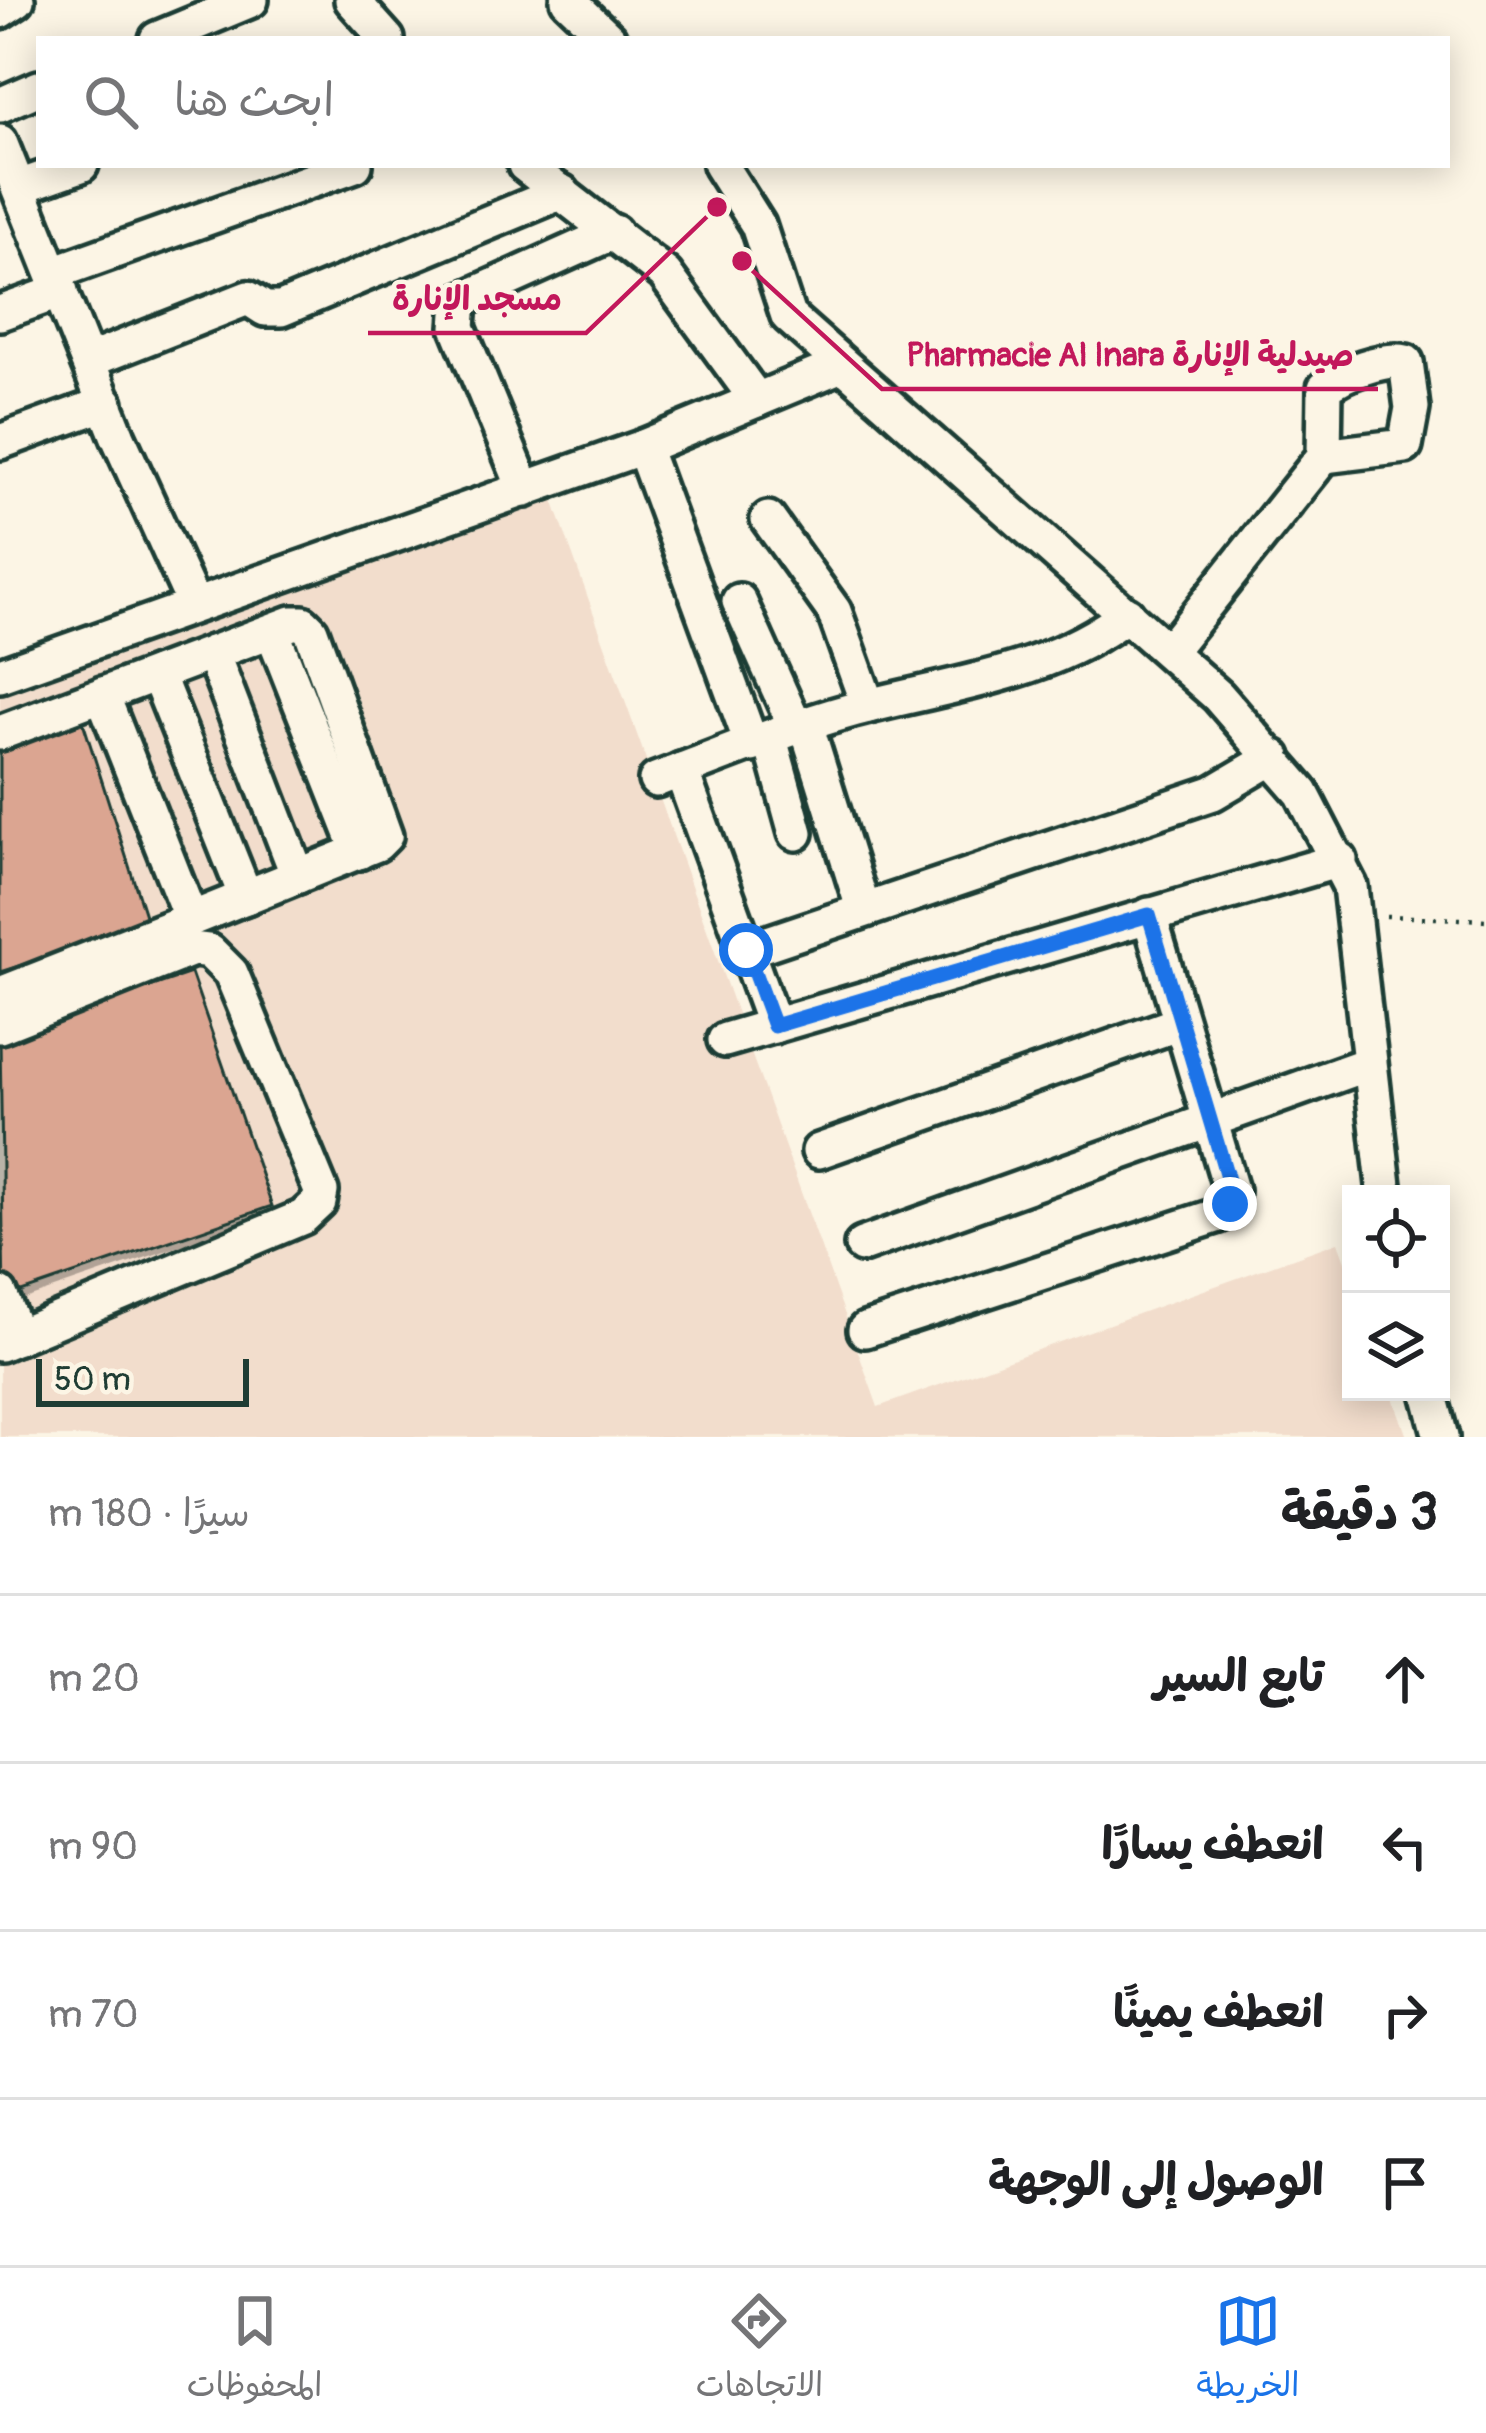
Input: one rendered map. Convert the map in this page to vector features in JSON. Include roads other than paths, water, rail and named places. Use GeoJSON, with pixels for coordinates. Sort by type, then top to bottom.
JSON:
{"type":"FeatureCollection","features":[{"type":"Feature","properties":{"kind":"street"},"geometry":{"type":"LineString","coordinates":[[0,11],[17,0]]}},
{"type":"Feature","properties":{"kind":"street"},"geometry":{"type":"LineString","coordinates":[[164,36],[250,0]]}},
{"type":"Feature","properties":{"kind":"street"},"geometry":{"type":"LineString","coordinates":[[352,0],[384,36]]}},
{"type":"Feature","properties":{"kind":"street"},"geometry":{"type":"LineString","coordinates":[[568,0],[606,36]]}},
{"type":"Feature","properties":{"kind":"street"},"geometry":{"type":"LineString","coordinates":[[0,105],[36,89]]}},
{"type":"Feature","properties":{"kind":"street"},"geometry":{"type":"LineString","coordinates":[[0,142],[106,404],[194,604]]}},
{"type":"Feature","properties":{"kind":"street"},"geometry":{"type":"LineString","coordinates":[[19,188],[73,168]]}},
{"type":"Feature","properties":{"kind":"street"},"geometry":{"type":"LineString","coordinates":[[0,313],[58,282],[348,168]]}},
{"type":"Feature","properties":{"kind":"street"},"geometry":{"type":"LineString","coordinates":[[529,168],[665,274],[757,400]]}},
{"type":"Feature","properties":{"kind":"street"},"geometry":{"type":"LineString","coordinates":[[722,168],[758,225],[788,316],[839,366],[1169,651],[1274,757],[1323,826],[1340,860],[1356,916],[1384,1185]]}},
{"type":"Feature","properties":{"kind":"street"},"geometry":{"type":"LineString","coordinates":[[88,361],[248,298],[265,309],[280,309],[562,192]]}},
{"type":"Feature","properties":{"kind":"street"},"geometry":{"type":"LineString","coordinates":[[525,490],[458,327],[460,301],[614,232]]}},
{"type":"Feature","properties":{"kind":"street"},"geometry":{"type":"LineString","coordinates":[[0,675],[643,447],[839,366]]}},
{"type":"Feature","properties":{"kind":"street"},"geometry":{"type":"LineString","coordinates":[[0,442],[106,404]]}},
{"type":"Feature","properties":{"kind":"street"},"geometry":{"type":"LineString","coordinates":[[643,447],[863,908]]}},
{"type":"Feature","properties":{"kind":"street"},"geometry":{"type":"LineString","coordinates":[[1169,651],[1324,456]]}},
{"type":"Feature","properties":{"kind":"street"},"geometry":{"type":"LineString","coordinates":[[768,519],[834,611],[868,706]]}},
{"type":"Feature","properties":{"kind":"street"},"geometry":{"type":"LineString","coordinates":[[739,601],[781,734],[796,833]]}},
{"type":"Feature","properties":{"kind":"street"},"geometry":{"type":"LineString","coordinates":[[774,1026],[746,950],[668,775],[868,706],[1068,653],[1127,614]]}},
{"type":"Feature","properties":{"kind":"street"},"geometry":{"type":"LineString","coordinates":[[0,733],[272,631],[359,851],[0,994]]}},
{"type":"Feature","properties":{"kind":"street"},"geometry":{"type":"LineString","coordinates":[[212,653],[298,876]]}},
{"type":"Feature","properties":{"kind":"street"},"geometry":{"type":"LineString","coordinates":[[157,674],[246,897]]}},
{"type":"Feature","properties":{"kind":"street"},"geometry":{"type":"LineString","coordinates":[[102,694],[191,920]]}},
{"type":"Feature","properties":{"kind":"street"},"geometry":{"type":"LineString","coordinates":[[746,950],[1213,793],[1274,757]]}},
{"type":"Feature","properties":{"kind":"street"},"geometry":{"type":"LineString","coordinates":[[725,1040],[1340,860]]}},
{"type":"Feature","properties":{"kind":"street"},"geometry":{"type":"LineString","coordinates":[[865,1330],[1219,1215],[1230,1204],[1231,1190],[1149,915]]}},
{"type":"Feature","properties":{"kind":"street"},"geometry":{"type":"LineString","coordinates":[[0,1026],[193,949],[209,951],[231,973],[321,1191],[319,1202],[303,1216],[9,1341],[0,1294]]}},
{"type":"Feature","properties":{"kind":"street"},"geometry":{"type":"LineString","coordinates":[[819,1151],[1180,1023]]}},
{"type":"Feature","properties":{"kind":"street"},"geometry":{"type":"LineString","coordinates":[[862,1245],[1368,1064]]}},
{"type":"Feature","properties":{"kind":"street"},"geometry":{"type":"LineString","coordinates":[[1432,1401],[1442,1437]]}},
{"type":"Feature","properties":{"kind":"place","name":"مسجد الإنارة"},"geometry":{"type":"Point","coordinates":[717,207]}},
{"type":"Feature","properties":{"kind":"place","name":"Pharmacie Al Inara صيدلية الإنارة"},"geometry":{"type":"Point","coordinates":[742,261]}}]}
